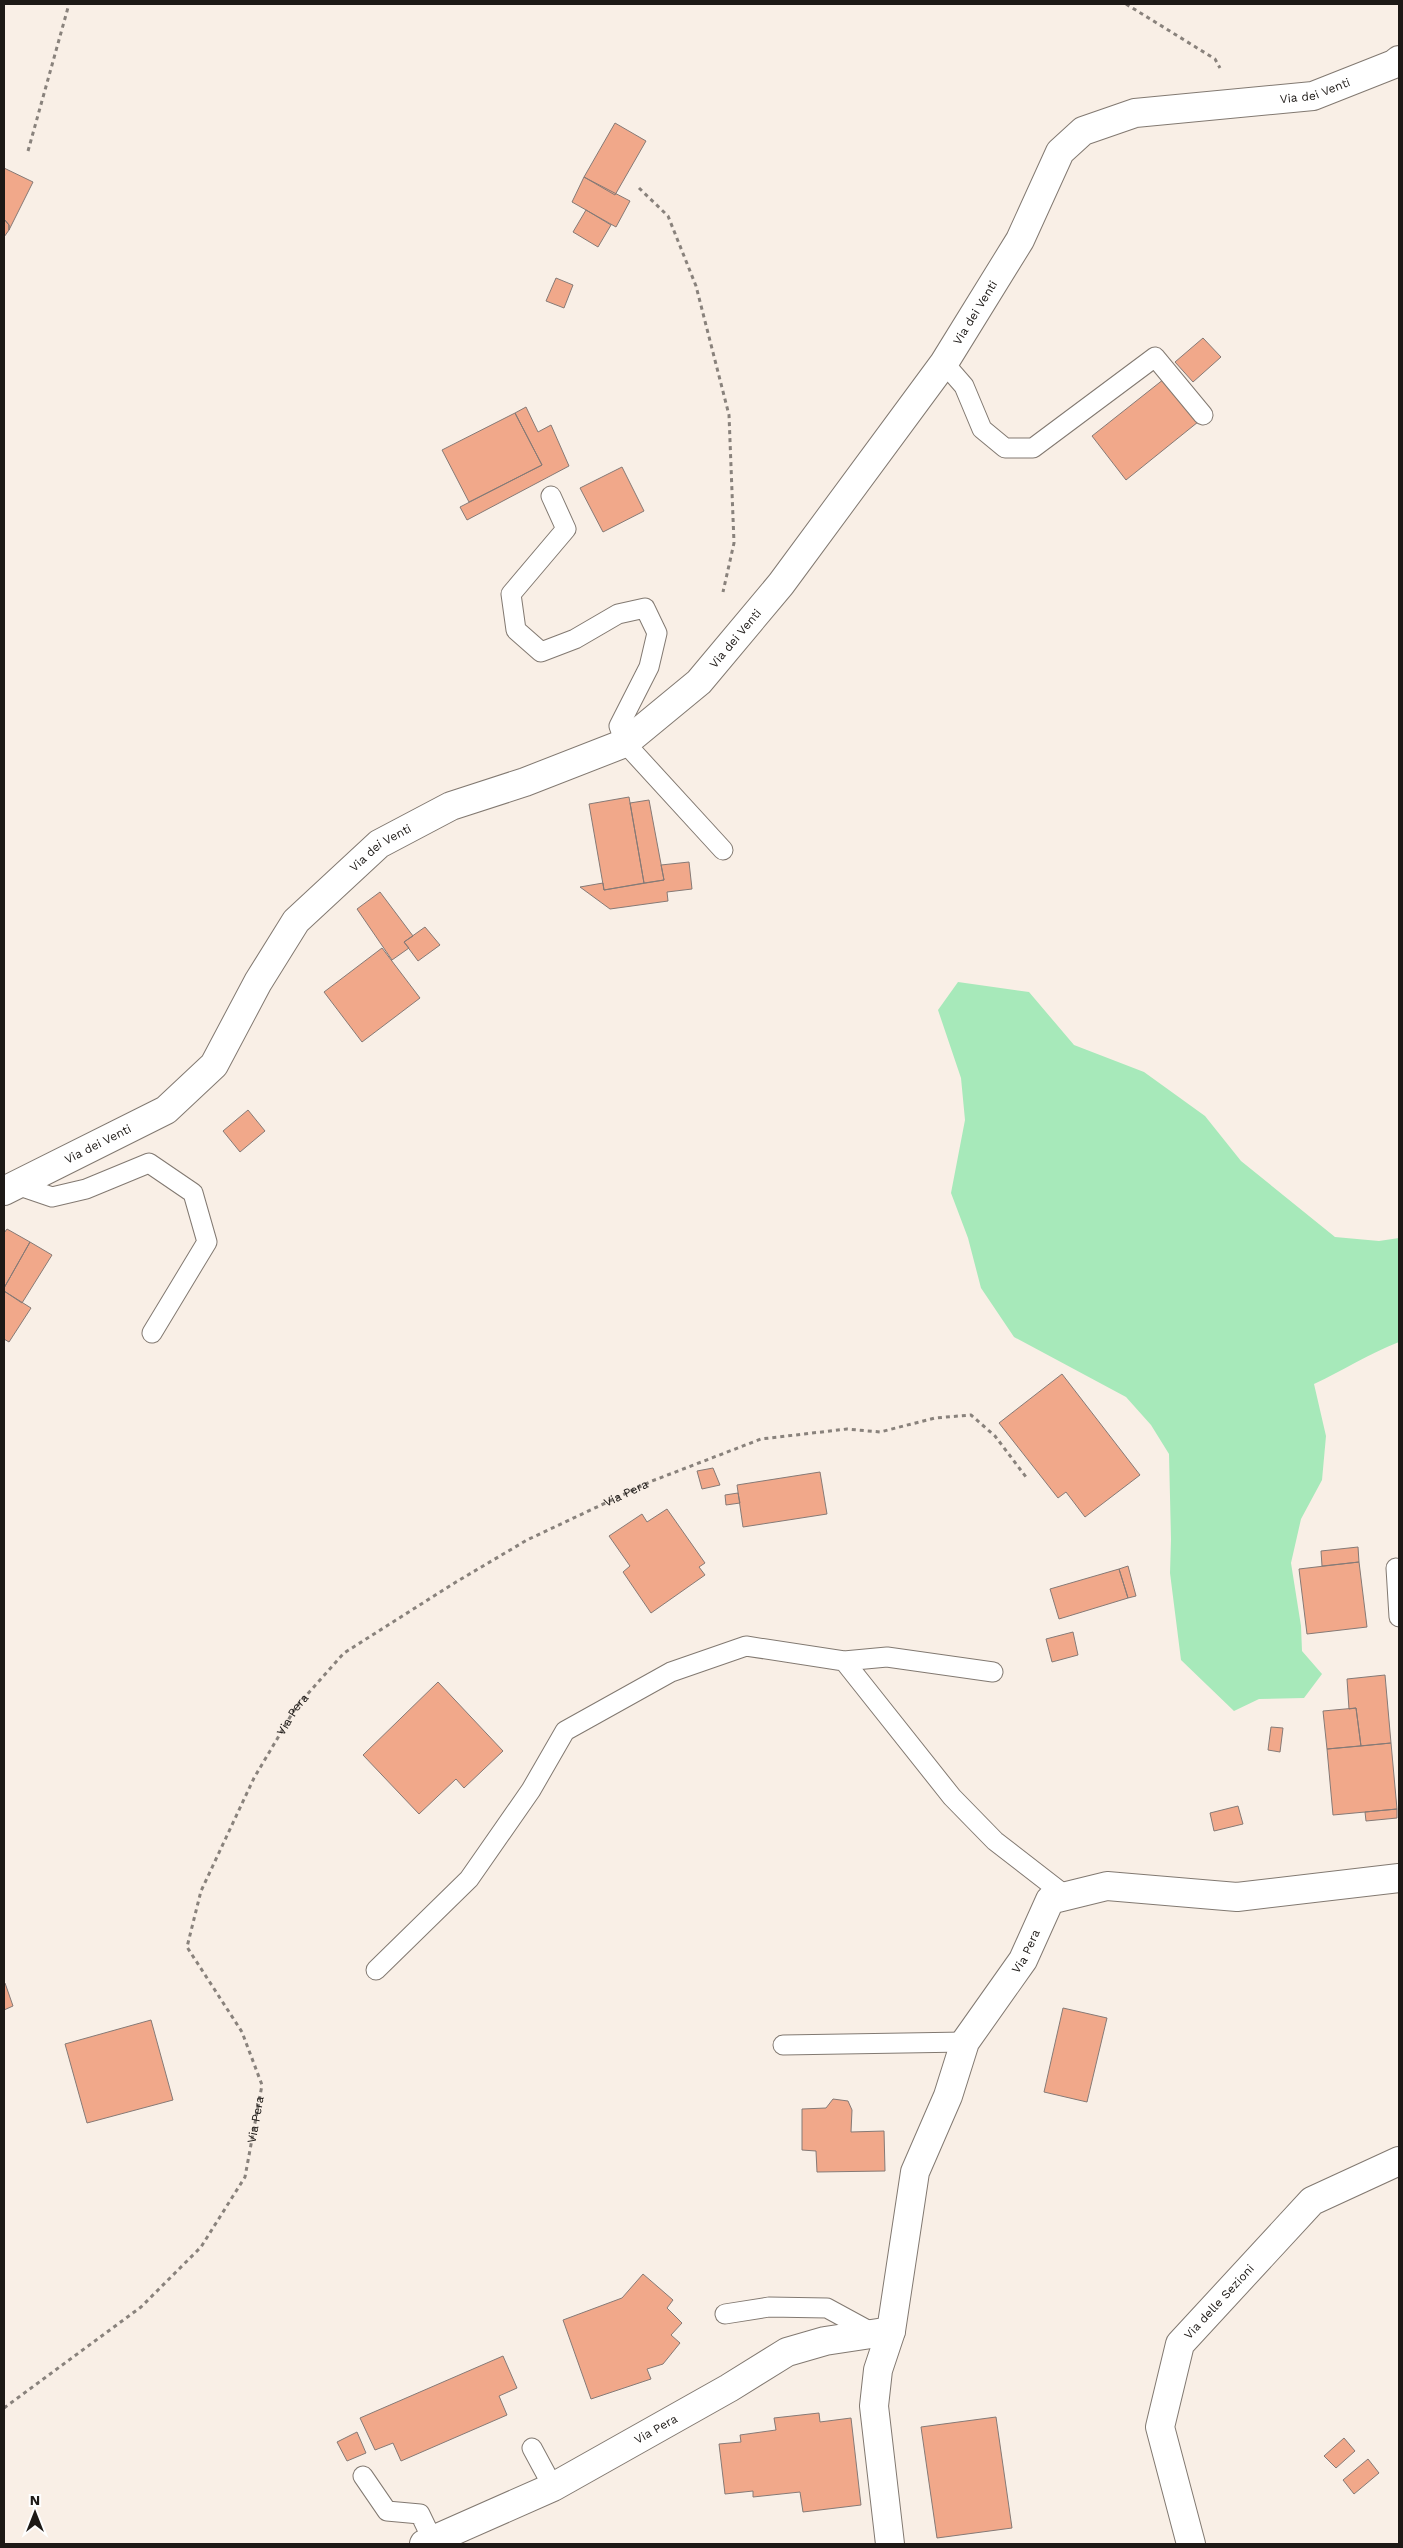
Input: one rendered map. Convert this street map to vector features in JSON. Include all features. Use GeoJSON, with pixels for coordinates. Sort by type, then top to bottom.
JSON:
{"type":"FeatureCollection","features":[{"type":"Feature","properties":{"kind":"street","name":"Via dei Venti"},"geometry":{"type":"LineString","coordinates":[[9,1187],[166,1110],[214,1065],[258,982],[296,922],[379,844],[451,806],[525,782],[625,743],[699,682],[781,584],[944,363],[1020,240],[1060,152],[1084,131],[1135,113],[1313,96],[1394,64],[1399,60]]}},
{"type":"Feature","properties":{"kind":"street","name":"Via Pera"},"geometry":{"type":"LineString","coordinates":[[890,2544],[874,2406],[882,2332],[915,2172],[948,2096],[965,2042],[1023,1960],[1050,1900],[1107,1886],[1237,1897],[1399,1878]]}},
{"type":"Feature","properties":{"kind":"street","name":"Via delle Sezioni"},"geometry":{"type":"LineString","coordinates":[[1191,2544],[1160,2427],[1180,2344],[1312,2202],[1399,2162]]}},
{"type":"Feature","properties":{"kind":"street","name":"Via Pera"},"geometry":{"type":"LineString","coordinates":[[429,2542],[553,2487],[728,2388],[787,2352],[825,2341],[882,2332]]}},
{"type":"Feature","properties":{"kind":"lane"},"geometry":{"type":"LineString","coordinates":[[944,363],[964,386],[982,429],[1005,448],[1033,448],[1155,357],[1203,415]]}},
{"type":"Feature","properties":{"kind":"lane"},"geometry":{"type":"LineString","coordinates":[[551,496],[566,529],[511,594],[516,630],[541,652],[575,639],[618,614],[645,608],[657,633],[649,667],[619,726],[625,743],[723,850]]}},
{"type":"Feature","properties":{"kind":"lane"},"geometry":{"type":"LineString","coordinates":[[9,1187],[52,1197],[86,1189],[149,1163],[193,1194],[207,1242],[152,1333]]}},
{"type":"Feature","properties":{"kind":"lane"},"geometry":{"type":"LineString","coordinates":[[1396,1568],[1399,1618]]}},
{"type":"Feature","properties":{"kind":"lane"},"geometry":{"type":"LineString","coordinates":[[376,1970],[469,1879],[531,1790],[565,1731],[671,1672],[746,1646],[844,1661],[887,1657],[993,1672]]}},
{"type":"Feature","properties":{"kind":"lane"},"geometry":{"type":"LineString","coordinates":[[844,1661],[952,1797],[995,1840],[1066,1896]]}},
{"type":"Feature","properties":{"kind":"lane"},"geometry":{"type":"LineString","coordinates":[[783,2045],[965,2042]]}},
{"type":"Feature","properties":{"kind":"lane"},"geometry":{"type":"LineString","coordinates":[[725,2314],[769,2307],[827,2308],[882,2332]]}},
{"type":"Feature","properties":{"kind":"lane"},"geometry":{"type":"LineString","coordinates":[[532,2448],[553,2487]]}},
{"type":"Feature","properties":{"kind":"lane"},"geometry":{"type":"LineString","coordinates":[[363,2476],[387,2511],[420,2514],[429,2542]]}},
{"type":"Feature","properties":{"kind":"path"},"geometry":{"type":"LineString","coordinates":[[28,151],[69,4]]}},
{"type":"Feature","properties":{"kind":"path"},"geometry":{"type":"LineString","coordinates":[[1126,4],[1215,59],[1240,102]]}},
{"type":"Feature","properties":{"kind":"path"},"geometry":{"type":"LineString","coordinates":[[639,188],[668,216],[696,286],[729,415],[734,543],[721,599]]}},
{"type":"Feature","properties":{"kind":"path","name":"Via Pera"},"geometry":{"type":"LineString","coordinates":[[4,2408],[141,2307],[201,2247],[244,2177],[262,2085],[242,2032],[187,1947],[201,1891],[254,1778],[296,1707],[344,1653],[456,1582],[527,1540],[652,1481],[762,1438],[847,1429],[880,1432],[935,1418],[970,1415],[995,1436],[1026,1477]]}},
{"type":"Feature","properties":{"kind":"green space"},"geometry":{"type":"Polygon","coordinates":[[[958,982],[1029,992],[1074,1045],[1144,1072],[1205,1116],[1241,1161],[1335,1237],[1379,1241],[1399,1238],[1399,1342],[1377,1351],[1314,1384],[1326,1436],[1322,1480],[1301,1519],[1291,1563],[1301,1626],[1302,1651],[1322,1674],[1304,1698],[1259,1699],[1234,1711],[1181,1660],[1170,1573],[1169,1454],[1151,1425],[1126,1397],[1014,1337],[981,1288],[968,1238],[951,1193],[965,1120],[961,1078],[938,1010],[958,982]]]}},
{"type":"Feature","properties":{"kind":"building"},"geometry":{"type":"Polygon","coordinates":[[[615,123],[646,141],[615,195],[584,177],[615,123]]]}},
{"type":"Feature","properties":{"kind":"building"},"geometry":{"type":"Polygon","coordinates":[[[4,168],[33,182],[9,230],[9,225],[4,219],[4,168]]]}},
{"type":"Feature","properties":{"kind":"building"},"geometry":{"type":"Polygon","coordinates":[[[584,177],[630,201],[616,227],[572,202],[584,177]]]}},
{"type":"Feature","properties":{"kind":"building"},"geometry":{"type":"Polygon","coordinates":[[[586,210],[611,225],[598,247],[573,232],[586,210]]]}},
{"type":"Feature","properties":{"kind":"building"},"geometry":{"type":"Polygon","coordinates":[[[4,219],[9,225],[9,230],[4,237],[4,219]]]}},
{"type":"Feature","properties":{"kind":"building"},"geometry":{"type":"Polygon","coordinates":[[[556,278],[573,285],[564,308],[546,301],[556,278]]]}},
{"type":"Feature","properties":{"kind":"building"},"geometry":{"type":"Polygon","coordinates":[[[1203,338],[1221,357],[1193,382],[1175,362],[1203,338]]]}},
{"type":"Feature","properties":{"kind":"building"},"geometry":{"type":"Polygon","coordinates":[[[1164,379],[1198,422],[1126,480],[1092,436],[1164,379]]]}},
{"type":"Feature","properties":{"kind":"building"},"geometry":{"type":"Polygon","coordinates":[[[526,407],[538,432],[551,425],[569,466],[467,520],[460,507],[542,465],[515,413],[526,407]]]}},
{"type":"Feature","properties":{"kind":"building"},"geometry":{"type":"Polygon","coordinates":[[[515,413],[542,465],[469,502],[442,450],[515,413]]]}},
{"type":"Feature","properties":{"kind":"building"},"geometry":{"type":"Polygon","coordinates":[[[622,467],[644,511],[603,532],[580,488],[622,467]]]}},
{"type":"Feature","properties":{"kind":"building"},"geometry":{"type":"Polygon","coordinates":[[[629,797],[644,883],[604,890],[589,804],[629,797]]]}},
{"type":"Feature","properties":{"kind":"building"},"geometry":{"type":"Polygon","coordinates":[[[649,800],[664,880],[644,883],[630,803],[649,800]]]}},
{"type":"Feature","properties":{"kind":"building"},"geometry":{"type":"Polygon","coordinates":[[[689,862],[692,889],[667,892],[668,901],[610,909],[580,887],[603,883],[604,890],[664,880],[661,865],[689,862]]]}},
{"type":"Feature","properties":{"kind":"building"},"geometry":{"type":"Polygon","coordinates":[[[380,892],[413,936],[404,942],[409,948],[392,960],[357,909],[380,892]]]}},
{"type":"Feature","properties":{"kind":"building"},"geometry":{"type":"Polygon","coordinates":[[[425,927],[440,945],[418,961],[404,942],[425,927]]]}},
{"type":"Feature","properties":{"kind":"building"},"geometry":{"type":"Polygon","coordinates":[[[382,948],[420,998],[362,1042],[324,992],[382,948]]]}},
{"type":"Feature","properties":{"kind":"building"},"geometry":{"type":"Polygon","coordinates":[[[248,1110],[265,1131],[240,1152],[223,1131],[248,1110]]]}},
{"type":"Feature","properties":{"kind":"building"},"geometry":{"type":"Polygon","coordinates":[[[7,1229],[30,1242],[4,1288],[4,1233],[7,1229]]]}},
{"type":"Feature","properties":{"kind":"building"},"geometry":{"type":"Polygon","coordinates":[[[30,1242],[52,1255],[22,1303],[4,1291],[4,1288],[30,1242]]]}},
{"type":"Feature","properties":{"kind":"building"},"geometry":{"type":"Polygon","coordinates":[[[4,1291],[31,1308],[9,1342],[4,1339],[4,1291]]]}},
{"type":"Feature","properties":{"kind":"building"},"geometry":{"type":"Polygon","coordinates":[[[1062,1374],[1140,1475],[1085,1517],[1066,1492],[1058,1498],[999,1423],[1062,1374]]]}},
{"type":"Feature","properties":{"kind":"building"},"geometry":{"type":"Polygon","coordinates":[[[713,1468],[720,1485],[702,1489],[697,1471],[713,1468]]]}},
{"type":"Feature","properties":{"kind":"building"},"geometry":{"type":"Polygon","coordinates":[[[820,1472],[827,1514],[743,1527],[737,1485],[820,1472]]]}},
{"type":"Feature","properties":{"kind":"building"},"geometry":{"type":"Polygon","coordinates":[[[738,1493],[740,1503],[726,1505],[725,1495],[738,1493]]]}},
{"type":"Feature","properties":{"kind":"building"},"geometry":{"type":"Polygon","coordinates":[[[667,1509],[705,1563],[699,1567],[705,1575],[651,1613],[623,1572],[630,1566],[609,1536],[642,1514],[647,1522],[667,1509]]]}},
{"type":"Feature","properties":{"kind":"building"},"geometry":{"type":"Polygon","coordinates":[[[1358,1547],[1359,1562],[1322,1566],[1321,1551],[1358,1547]]]}},
{"type":"Feature","properties":{"kind":"building"},"geometry":{"type":"Polygon","coordinates":[[[1359,1562],[1367,1627],[1307,1634],[1299,1569],[1359,1562]]]}},
{"type":"Feature","properties":{"kind":"building"},"geometry":{"type":"Polygon","coordinates":[[[1128,1566],[1136,1596],[1128,1598],[1119,1569],[1128,1566]]]}},
{"type":"Feature","properties":{"kind":"building"},"geometry":{"type":"Polygon","coordinates":[[[1119,1569],[1128,1598],[1059,1619],[1050,1589],[1119,1569]]]}},
{"type":"Feature","properties":{"kind":"building"},"geometry":{"type":"Polygon","coordinates":[[[1073,1632],[1078,1655],[1052,1662],[1046,1639],[1073,1632]]]}},
{"type":"Feature","properties":{"kind":"building"},"geometry":{"type":"Polygon","coordinates":[[[1385,1675],[1391,1743],[1361,1746],[1356,1708],[1349,1709],[1347,1679],[1385,1675]]]}},
{"type":"Feature","properties":{"kind":"building"},"geometry":{"type":"Polygon","coordinates":[[[438,1682],[503,1751],[464,1788],[456,1779],[419,1814],[363,1755],[438,1682]]]}},
{"type":"Feature","properties":{"kind":"building"},"geometry":{"type":"Polygon","coordinates":[[[1356,1708],[1361,1746],[1327,1749],[1323,1711],[1356,1708]]]}},
{"type":"Feature","properties":{"kind":"building"},"geometry":{"type":"Polygon","coordinates":[[[1271,1727],[1283,1728],[1280,1752],[1268,1750],[1271,1727]]]}},
{"type":"Feature","properties":{"kind":"building"},"geometry":{"type":"Polygon","coordinates":[[[1391,1743],[1397,1809],[1333,1815],[1327,1749],[1391,1743]]]}},
{"type":"Feature","properties":{"kind":"building"},"geometry":{"type":"Polygon","coordinates":[[[1238,1806],[1243,1824],[1214,1831],[1210,1813],[1238,1806]]]}},
{"type":"Feature","properties":{"kind":"building"},"geometry":{"type":"Polygon","coordinates":[[[1397,1809],[1397,1818],[1366,1821],[1365,1812],[1397,1809]]]}},
{"type":"Feature","properties":{"kind":"building"},"geometry":{"type":"Polygon","coordinates":[[[4,1984],[13,2006],[4,2010],[4,1984]]]}},
{"type":"Feature","properties":{"kind":"building"},"geometry":{"type":"Polygon","coordinates":[[[1063,2008],[1107,2018],[1087,2102],[1044,2092],[1063,2008]]]}},
{"type":"Feature","properties":{"kind":"building"},"geometry":{"type":"Polygon","coordinates":[[[151,2020],[173,2100],[87,2123],[65,2044],[151,2020]]]}},
{"type":"Feature","properties":{"kind":"building"},"geometry":{"type":"Polygon","coordinates":[[[833,2099],[848,2101],[852,2110],[851,2132],[884,2131],[885,2171],[817,2172],[816,2151],[802,2150],[802,2109],[826,2108],[833,2099]]]}},
{"type":"Feature","properties":{"kind":"building"},"geometry":{"type":"Polygon","coordinates":[[[643,2274],[673,2300],[667,2308],[682,2323],[671,2335],[680,2343],[663,2364],[647,2369],[651,2379],[591,2399],[563,2320],[622,2298],[643,2274]]]}},
{"type":"Feature","properties":{"kind":"building"},"geometry":{"type":"Polygon","coordinates":[[[503,2356],[517,2388],[499,2396],[507,2415],[401,2461],[393,2443],[375,2450],[360,2418],[503,2356]]]}},
{"type":"Feature","properties":{"kind":"building"},"geometry":{"type":"Polygon","coordinates":[[[819,2413],[820,2422],[851,2418],[861,2505],[803,2512],[800,2492],[753,2497],[753,2491],[725,2494],[719,2444],[741,2442],[740,2435],[776,2430],[774,2418],[819,2413]]]}},
{"type":"Feature","properties":{"kind":"building"},"geometry":{"type":"Polygon","coordinates":[[[996,2417],[1012,2528],[937,2538],[921,2427],[996,2417]]]}},
{"type":"Feature","properties":{"kind":"building"},"geometry":{"type":"Polygon","coordinates":[[[357,2432],[366,2453],[347,2461],[337,2442],[357,2432]]]}},
{"type":"Feature","properties":{"kind":"building"},"geometry":{"type":"Polygon","coordinates":[[[1344,2438],[1355,2451],[1336,2468],[1324,2456],[1344,2438]]]}},
{"type":"Feature","properties":{"kind":"building"},"geometry":{"type":"Polygon","coordinates":[[[1368,2459],[1379,2473],[1354,2494],[1343,2480],[1368,2459]]]}}]}
